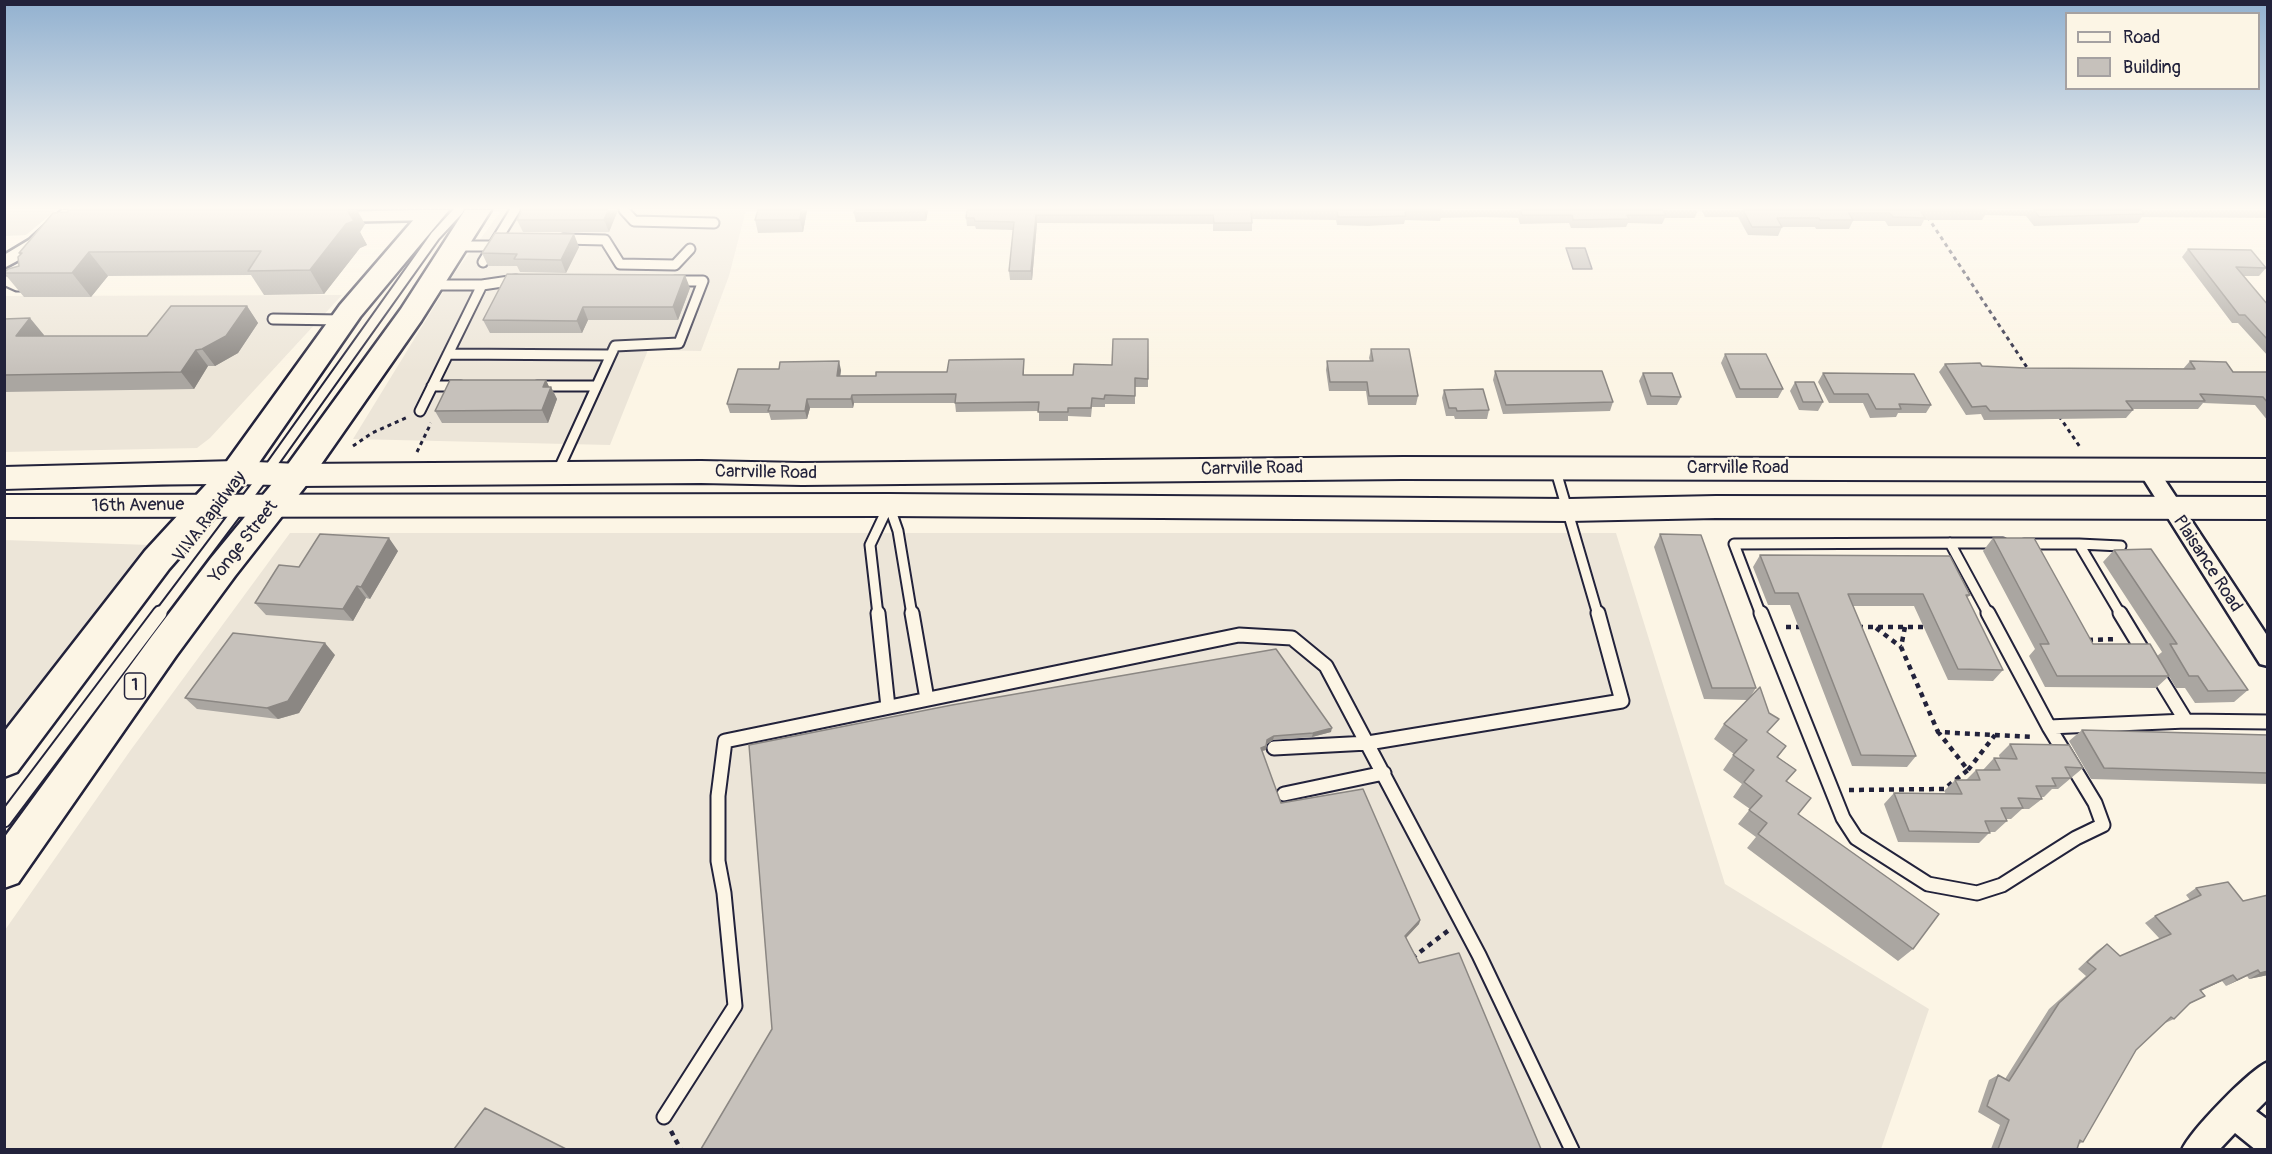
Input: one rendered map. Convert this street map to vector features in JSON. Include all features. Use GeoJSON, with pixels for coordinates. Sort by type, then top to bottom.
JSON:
{"type":"FeatureCollection","features":[{"type":"Feature","properties":{"kind":"main road","name":"Yonge Street"},"geometry":{"type":"LineString","coordinates":[[4,870],[223,567],[244,492],[344,320],[400,264]]}},
{"type":"Feature","properties":{"kind":"main road","name":"Yonge Street"},"geometry":{"type":"LineString","coordinates":[[297,475],[430,285],[434,264]]}},
{"type":"Feature","properties":{"kind":"main road","name":"Carrville Road"},"geometry":{"type":"LineString","coordinates":[[244,492],[297,475],[1555,468],[2268,470]]}},
{"type":"Feature","properties":{"kind":"main road"},"geometry":{"type":"LineString","coordinates":[[621,506],[631,472]]}},
{"type":"Feature","properties":{"kind":"main road"},"geometry":{"type":"LineString","coordinates":[[889,506],[892,472]]}},
{"type":"Feature","properties":{"kind":"main road","name":"16th Avenue"},"geometry":{"type":"LineString","coordinates":[[4,478],[189,476],[244,492]]}},
{"type":"Feature","properties":{"kind":"main road","name":"Yonge Street"},"geometry":{"type":"LineString","coordinates":[[4,761],[157,560],[244,492]]}},
{"type":"Feature","properties":{"kind":"main road","name":"Carrville Road"},"geometry":{"type":"LineString","coordinates":[[244,492],[621,506],[1569,510],[1716,507],[2268,508]]}},
{"type":"Feature","properties":{"kind":"main road","name":"16th Avenue"},"geometry":{"type":"LineString","coordinates":[[4,506],[164,507],[244,492]]}},
{"type":"Feature","properties":{"kind":"street","name":"Plaisance Road"},"geometry":{"type":"LineString","coordinates":[[2148,470],[2268,657]]}},
{"type":"Feature","properties":{"kind":"street"},"geometry":{"type":"LineString","coordinates":[[2197,1149],[2268,1077]]}},
{"type":"Feature","properties":{"kind":"street"},"geometry":{"type":"LineString","coordinates":[[2232,1112],[2268,1140]]}},
{"type":"Feature","properties":{"kind":"lane","name":"VIVA Rapidway"},"geometry":{"type":"LineString","coordinates":[[4,830],[7,818],[411,264]]}},
{"type":"Feature","properties":{"kind":"lane"},"geometry":{"type":"LineString","coordinates":[[620,264],[676,264]]}},
{"type":"Feature","properties":{"kind":"lane"},"geometry":{"type":"LineString","coordinates":[[430,285],[482,285],[531,279]]}},
{"type":"Feature","properties":{"kind":"lane"},"geometry":{"type":"LineString","coordinates":[[4,280],[17,286],[33,286]]}},
{"type":"Feature","properties":{"kind":"lane"},"geometry":{"type":"LineString","coordinates":[[557,473],[615,346],[679,343],[703,281],[668,281]]}},
{"type":"Feature","properties":{"kind":"lane"},"geometry":{"type":"LineString","coordinates":[[418,414],[482,285]]}},
{"type":"Feature","properties":{"kind":"lane"},"geometry":{"type":"LineString","coordinates":[[273,319],[344,320]]}},
{"type":"Feature","properties":{"kind":"lane"},"geometry":{"type":"LineString","coordinates":[[448,354],[610,355]]}},
{"type":"Feature","properties":{"kind":"lane"},"geometry":{"type":"LineString","coordinates":[[432,386],[467,386]]}},
{"type":"Feature","properties":{"kind":"lane"},"geometry":{"type":"LineString","coordinates":[[526,386],[596,386]]}},
{"type":"Feature","properties":{"kind":"lane"},"geometry":{"type":"LineString","coordinates":[[1274,748],[1368,743],[1622,701],[1569,510],[1555,468]]}},
{"type":"Feature","properties":{"kind":"lane"},"geometry":{"type":"LineString","coordinates":[[889,506],[898,531],[927,699]]}},
{"type":"Feature","properties":{"kind":"lane"},"geometry":{"type":"LineString","coordinates":[[888,707],[870,545],[889,506]]}},
{"type":"Feature","properties":{"kind":"lane"},"geometry":{"type":"LineString","coordinates":[[1950,543],[2049,728],[2095,803],[2103,825],[2076,838],[2002,885],[1977,893],[1928,884],[1856,838],[1843,818],[1734,544],[1950,543],[2121,546]]}},
{"type":"Feature","properties":{"kind":"lane"},"geometry":{"type":"LineString","coordinates":[[2079,544],[2186,721]]}},
{"type":"Feature","properties":{"kind":"lane"},"geometry":{"type":"LineString","coordinates":[[664,1117],[735,1006],[724,893],[718,861],[718,796],[724,741],[1239,635],[1292,638],[1326,666],[1461,921],[1572,1149]]}},
{"type":"Feature","properties":{"kind":"lane"},"geometry":{"type":"LineString","coordinates":[[2049,728],[2186,721],[2268,722]]}},
{"type":"Feature","properties":{"kind":"lane"},"geometry":{"type":"LineString","coordinates":[[1284,794],[1384,773]]}},
{"type":"Feature","properties":{"kind":"path"},"geometry":{"type":"LineString","coordinates":[[1958,264],[2033,377]]}},
{"type":"Feature","properties":{"kind":"path"},"geometry":{"type":"LineString","coordinates":[[2053,406],[2085,455]]}},
{"type":"Feature","properties":{"kind":"path"},"geometry":{"type":"LineString","coordinates":[[353,446],[372,433],[418,414]]}},
{"type":"Feature","properties":{"kind":"path"},"geometry":{"type":"LineString","coordinates":[[417,452],[435,417]]}},
{"type":"Feature","properties":{"kind":"path"},"geometry":{"type":"LineString","coordinates":[[1766,627],[1810,627]]}},
{"type":"Feature","properties":{"kind":"path"},"geometry":{"type":"LineString","coordinates":[[1854,627],[1939,627]]}},
{"type":"Feature","properties":{"kind":"path"},"geometry":{"type":"LineString","coordinates":[[1876,627],[1902,647]]}},
{"type":"Feature","properties":{"kind":"path"},"geometry":{"type":"LineString","coordinates":[[1905,627],[1902,647],[1920,697],[1938,732],[1968,770]]}},
{"type":"Feature","properties":{"kind":"path"},"geometry":{"type":"LineString","coordinates":[[2076,640],[2136,639]]}},
{"type":"Feature","properties":{"kind":"path"},"geometry":{"type":"LineString","coordinates":[[1938,732],[2056,739]]}},
{"type":"Feature","properties":{"kind":"path"},"geometry":{"type":"LineString","coordinates":[[1832,790],[1944,789],[1968,770],[1995,735]]}},
{"type":"Feature","properties":{"kind":"path"},"geometry":{"type":"LineString","coordinates":[[1402,961],[1413,958],[1461,921]]}},
{"type":"Feature","properties":{"kind":"shaded area"},"geometry":{"type":"Polygon","coordinates":[[[461,264],[732,264],[701,351],[648,350],[610,445],[353,439],[461,264]]]}},
{"type":"Feature","properties":{"kind":"shaded area"},"geometry":{"type":"Polygon","coordinates":[[[1571,264],[1590,264],[1592,269],[1573,269],[1571,264]]]}},
{"type":"Feature","properties":{"kind":"shaded area"},"geometry":{"type":"Polygon","coordinates":[[[342,295],[210,438],[197,448],[5,452],[4,296],[342,295]]]}},
{"type":"Feature","properties":{"kind":"shaded area"},"geometry":{"type":"Polygon","coordinates":[[[290,533],[1616,533],[1725,884],[1929,1009],[1881,1149],[5,1150],[5,930],[130,751],[290,533]]]}},
{"type":"Feature","properties":{"kind":"shaded area"},"geometry":{"type":"Polygon","coordinates":[[[4,540],[150,545],[5,729],[4,729],[4,540]]]}},
{"type":"Feature","properties":{"kind":"building"},"geometry":{"type":"Polygon","coordinates":[[[19,264],[79,264],[72,273],[4,273],[8,269],[19,266],[19,264]]]}},
{"type":"Feature","properties":{"kind":"building"},"geometry":{"type":"Polygon","coordinates":[[[253,264],[315,264],[310,270],[248,271],[253,264]]]}},
{"type":"Feature","properties":{"kind":"building"},"geometry":{"type":"Polygon","coordinates":[[[1010,264],[1032,264],[1031,271],[1009,271],[1010,264]]]}},
{"type":"Feature","properties":{"kind":"building"},"geometry":{"type":"Polygon","coordinates":[[[2199,264],[2263,264],[2266,268],[2236,267],[2268,305],[2268,340],[2245,315],[2239,315],[2199,264]]]}},
{"type":"Feature","properties":{"kind":"building"},"geometry":{"type":"Polygon","coordinates":[[[507,274],[685,275],[673,307],[583,307],[577,321],[483,320],[507,274]]]}},
{"type":"Feature","properties":{"kind":"building"},"geometry":{"type":"Polygon","coordinates":[[[171,306],[247,306],[226,336],[196,350],[181,372],[4,375],[4,319],[30,318],[16,336],[147,336],[171,306]]]}},
{"type":"Feature","properties":{"kind":"building"},"geometry":{"type":"Polygon","coordinates":[[[1113,339],[1148,339],[1148,379],[1135,378],[1135,396],[1105,395],[1104,399],[1092,398],[1091,408],[1068,408],[1068,412],[1038,412],[1039,402],[955,403],[956,394],[852,395],[851,399],[807,399],[805,411],[768,411],[770,405],[727,404],[738,369],[779,369],[780,362],[839,361],[837,376],[876,376],[876,372],[947,372],[949,360],[1024,359],[1023,375],[1073,375],[1074,364],[1112,365],[1113,339]]]}},
{"type":"Feature","properties":{"kind":"building"},"geometry":{"type":"Polygon","coordinates":[[[1371,349],[1409,349],[1418,396],[1369,396],[1367,382],[1330,382],[1327,361],[1373,361],[1371,349]]]}},
{"type":"Feature","properties":{"kind":"building"},"geometry":{"type":"Polygon","coordinates":[[[1725,354],[1766,354],[1783,389],[1740,389],[1725,354]]]}},
{"type":"Feature","properties":{"kind":"building"},"geometry":{"type":"Polygon","coordinates":[[[2190,361],[2226,362],[2233,372],[2268,372],[2268,403],[2263,397],[2200,394],[2205,401],[2126,401],[2133,410],[1990,411],[1986,406],[1972,407],[1945,364],[1980,363],[1982,366],[2025,368],[2195,369],[2190,361]]]}},
{"type":"Feature","properties":{"kind":"building"},"geometry":{"type":"Polygon","coordinates":[[[1495,371],[1602,371],[1613,402],[1506,405],[1495,371]]]}},
{"type":"Feature","properties":{"kind":"building"},"geometry":{"type":"Polygon","coordinates":[[[1643,373],[1672,373],[1681,397],[1651,396],[1643,373]]]}},
{"type":"Feature","properties":{"kind":"building"},"geometry":{"type":"Polygon","coordinates":[[[1823,373],[1914,374],[1931,405],[1899,404],[1901,409],[1876,409],[1868,394],[1834,394],[1823,373]]]}},
{"type":"Feature","properties":{"kind":"building"},"geometry":{"type":"Polygon","coordinates":[[[450,380],[546,380],[543,387],[551,387],[542,410],[435,411],[450,380]]]}},
{"type":"Feature","properties":{"kind":"building"},"geometry":{"type":"Polygon","coordinates":[[[1795,382],[1814,382],[1823,402],[1803,402],[1795,382]]]}},
{"type":"Feature","properties":{"kind":"building"},"geometry":{"type":"Polygon","coordinates":[[[1483,389],[1489,410],[1457,411],[1456,408],[1449,408],[1444,390],[1483,389]]]}},
{"type":"Feature","properties":{"kind":"building"},"geometry":{"type":"Polygon","coordinates":[[[320,534],[389,538],[361,587],[357,586],[343,609],[255,603],[279,565],[299,567],[320,534]]]}},
{"type":"Feature","properties":{"kind":"building"},"geometry":{"type":"Polygon","coordinates":[[[1660,534],[1701,535],[1756,688],[1712,688],[1660,534]]]}},
{"type":"Feature","properties":{"kind":"building"},"geometry":{"type":"Polygon","coordinates":[[[1993,538],[2034,538],[2093,644],[2150,644],[2169,676],[2057,676],[2040,644],[2049,644],[1993,538]]]}},
{"type":"Feature","properties":{"kind":"building"},"geometry":{"type":"Polygon","coordinates":[[[2151,549],[2248,690],[2208,691],[2198,676],[2189,676],[2170,644],[2177,644],[2114,550],[2151,549]]]}},
{"type":"Feature","properties":{"kind":"building"},"geometry":{"type":"Polygon","coordinates":[[[1760,555],[1950,556],[1970,595],[1966,595],[2003,670],[1958,669],[1923,594],[1848,594],[1916,756],[1861,755],[1798,593],[1775,593],[1760,555]]]}},
{"type":"Feature","properties":{"kind":"building"},"geometry":{"type":"Polygon","coordinates":[[[233,633],[325,643],[288,701],[267,708],[185,698],[233,633]]]}},
{"type":"Feature","properties":{"kind":"building"},"geometry":{"type":"Polygon","coordinates":[[[1276,649],[1332,728],[1313,733],[1274,736],[1267,740],[1266,746],[1261,748],[1281,803],[1363,789],[1420,920],[1405,936],[1419,963],[1459,953],[1541,1149],[701,1149],[772,1029],[749,745],[952,705],[1276,649]]]}},
{"type":"Feature","properties":{"kind":"building"},"geometry":{"type":"Polygon","coordinates":[[[1760,687],[1769,713],[1779,719],[1767,732],[1786,746],[1777,757],[1796,770],[1786,781],[1811,798],[1798,814],[1939,914],[1913,949],[1758,834],[1767,823],[1749,810],[1762,796],[1744,782],[1754,770],[1733,755],[1747,740],[1724,724],[1760,687]]]}},
{"type":"Feature","properties":{"kind":"building"},"geometry":{"type":"Polygon","coordinates":[[[2082,730],[2268,735],[2268,773],[2104,768],[2082,730]]]}},
{"type":"Feature","properties":{"kind":"building"},"geometry":{"type":"Polygon","coordinates":[[[2010,744],[2069,745],[2083,768],[2065,767],[2071,778],[2052,778],[2056,786],[2036,786],[2042,799],[2018,798],[2023,808],[2001,808],[2007,821],[1985,821],[1990,833],[1909,831],[1894,793],[1962,794],[1955,780],[1980,780],[1976,770],[2000,770],[1994,758],[2017,759],[2010,744]]]}},
{"type":"Feature","properties":{"kind":"building"},"geometry":{"type":"Polygon","coordinates":[[[2228,882],[2243,901],[2268,895],[2268,971],[2260,973],[2258,970],[2237,980],[2233,975],[2200,990],[2205,996],[2190,1003],[2174,1019],[2171,1017],[2136,1050],[2083,1142],[2080,1140],[2077,1149],[1998,1149],[2009,1120],[1987,1106],[1998,1075],[2009,1081],[2059,1003],[2096,969],[2087,962],[2107,944],[2120,956],[2171,934],[2155,916],[2201,895],[2196,888],[2228,882]]]}},
{"type":"Feature","properties":{"kind":"building"},"geometry":{"type":"Polygon","coordinates":[[[485,1108],[566,1149],[454,1149],[485,1108]]]}}]}
